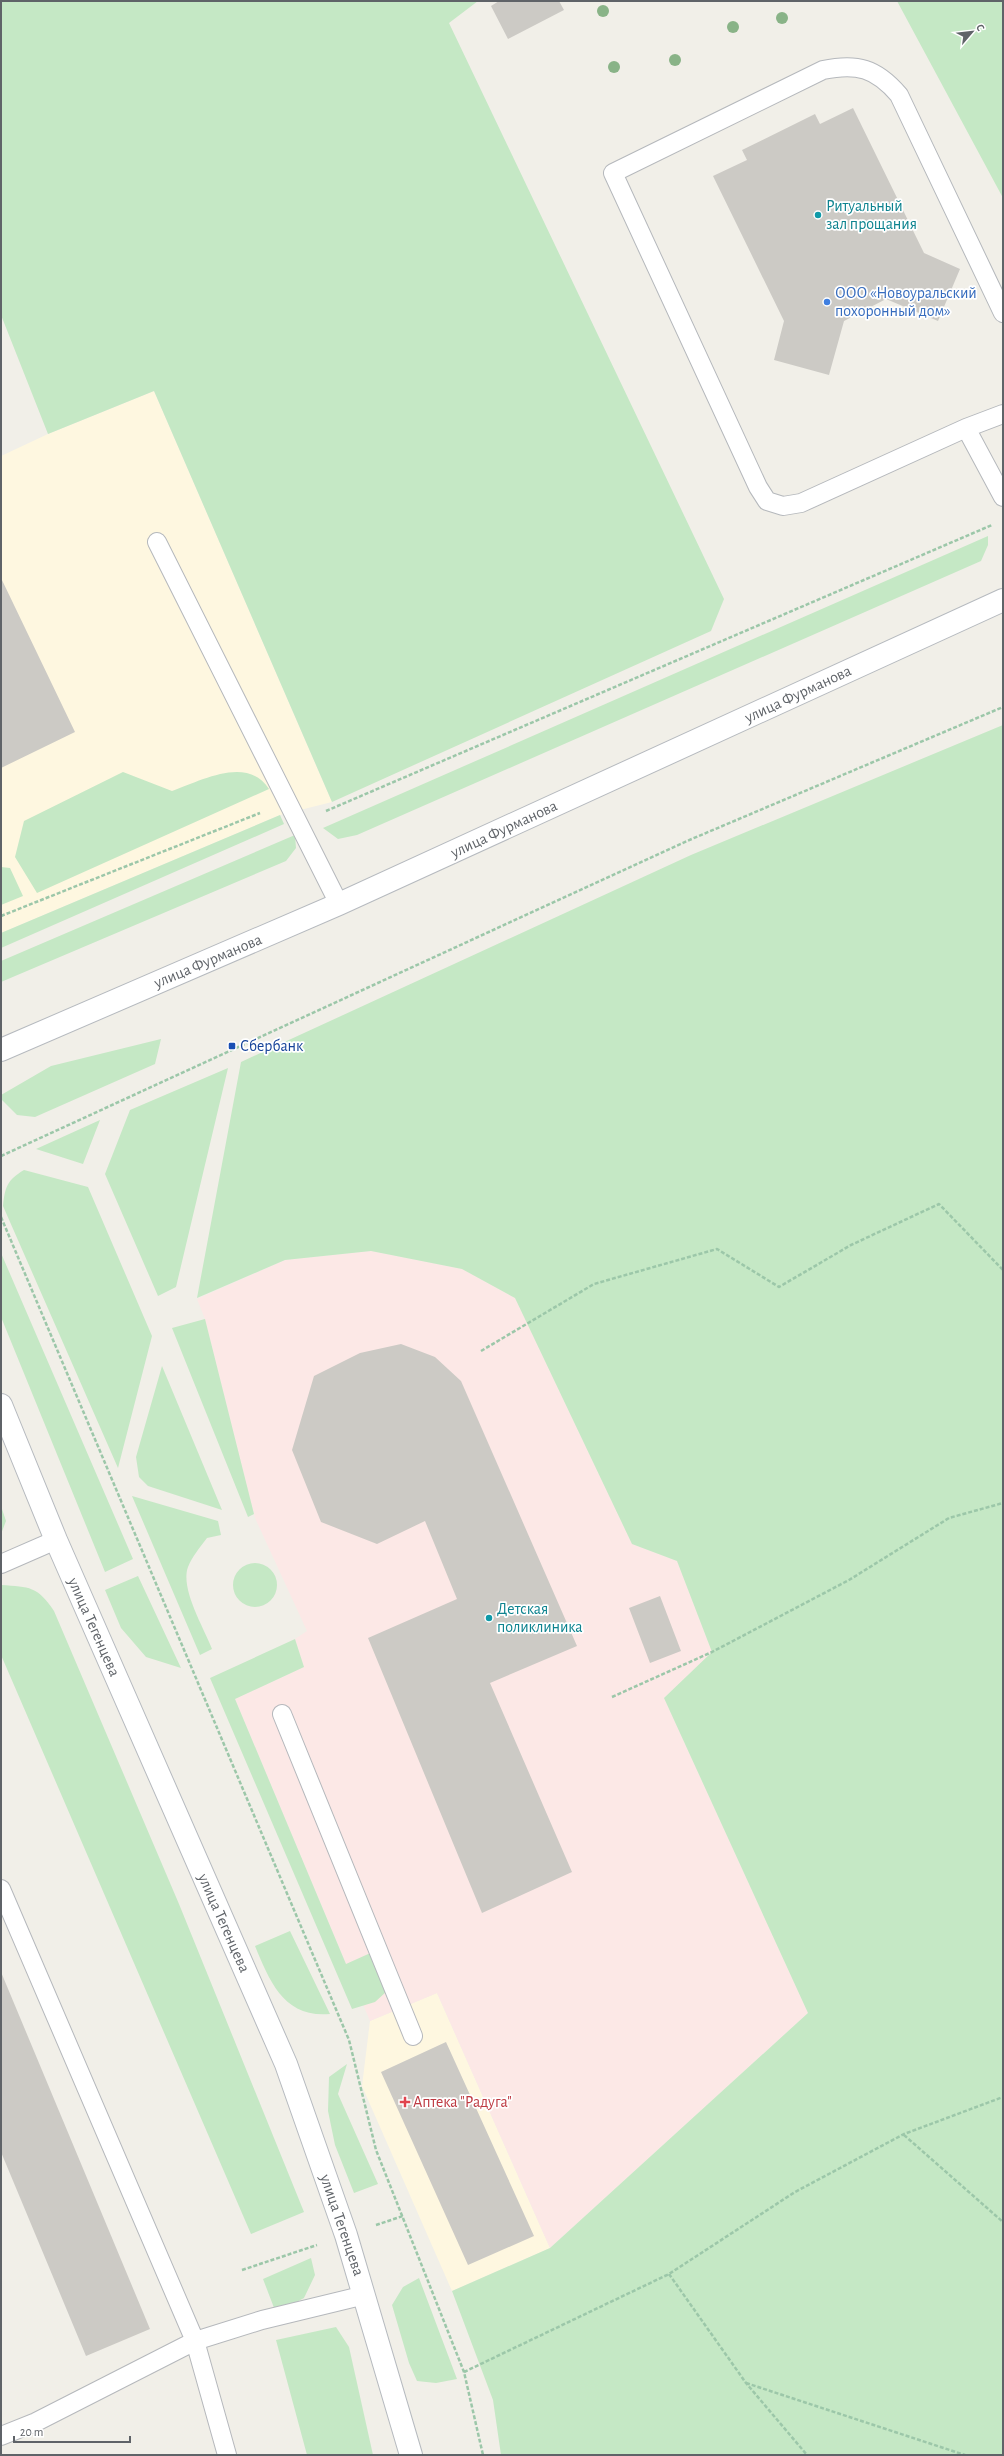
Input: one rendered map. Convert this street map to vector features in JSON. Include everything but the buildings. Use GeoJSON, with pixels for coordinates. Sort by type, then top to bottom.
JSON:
{"type":"FeatureCollection","features":[{"type":"Feature","properties":{"kind":"main road","name":"улица Фурманова"},"geometry":{"type":"LineString","coordinates":[[1,1050],[339,904],[1003,600]]}},
{"type":"Feature","properties":{"kind":"main road","name":"улица Тегенцева"},"geometry":{"type":"LineString","coordinates":[[1,1405],[56,1540],[286,2064],[346,2235],[365,2295],[411,2455]]}},
{"type":"Feature","properties":{"kind":"lane"},"geometry":{"type":"LineString","coordinates":[[1003,313],[898,95],[885,79],[867,70],[844,66],[823,70],[613,173],[758,487],[767,501],[783,506],[801,503],[966,428],[1003,414]]}},
{"type":"Feature","properties":{"kind":"lane"},"geometry":{"type":"LineString","coordinates":[[966,428],[1003,497]]}},
{"type":"Feature","properties":{"kind":"lane"},"geometry":{"type":"LineString","coordinates":[[157,542],[339,904]]}},
{"type":"Feature","properties":{"kind":"lane"},"geometry":{"type":"LineString","coordinates":[[1,1564],[56,1540]]}},
{"type":"Feature","properties":{"kind":"lane"},"geometry":{"type":"LineString","coordinates":[[282,1714],[413,2036]]}},
{"type":"Feature","properties":{"kind":"lane"},"geometry":{"type":"LineString","coordinates":[[1,1889],[195,2341],[227,2455]]}},
{"type":"Feature","properties":{"kind":"lane"},"geometry":{"type":"LineString","coordinates":[[1,2436],[36,2422],[195,2341],[262,2320],[365,2295]]}},
{"type":"Feature","properties":{"kind":"path"},"geometry":{"type":"LineString","coordinates":[[1,916],[265,810],[299,823],[996,523]]}},
{"type":"Feature","properties":{"kind":"path"},"geometry":{"type":"LineString","coordinates":[[1,1156],[687,841],[1003,706]]}},
{"type":"Feature","properties":{"kind":"path"},"geometry":{"type":"LineString","coordinates":[[481,1351],[594,1284],[717,1249],[778,1287],[852,1245],[939,1204],[1003,1270]]}},
{"type":"Feature","properties":{"kind":"path"},"geometry":{"type":"LineString","coordinates":[[1,1217],[349,2040],[376,2150],[464,2372],[483,2455]]}},
{"type":"Feature","properties":{"kind":"path"},"geometry":{"type":"LineString","coordinates":[[612,1697],[712,1652],[842,1584],[949,1518],[1003,1503]]}},
{"type":"Feature","properties":{"kind":"path"},"geometry":{"type":"LineString","coordinates":[[464,2372],[669,2274],[795,2192],[904,2134],[1003,2097]]}},
{"type":"Feature","properties":{"kind":"path"},"geometry":{"type":"LineString","coordinates":[[904,2134],[1003,2222]]}},
{"type":"Feature","properties":{"kind":"path"},"geometry":{"type":"LineString","coordinates":[[669,2274],[746,2383],[807,2455]]}},
{"type":"Feature","properties":{"kind":"path"},"geometry":{"type":"LineString","coordinates":[[746,2383],[964,2455]]}},
{"type":"Feature","properties":{"kind":"shaded area"},"geometry":{"type":"Polygon","coordinates":[[[154,391],[332,802],[280,815],[1,933],[1,456],[48,434],[154,391]]]}},
{"type":"Feature","properties":{"kind":"shaded area"},"geometry":{"type":"Polygon","coordinates":[[[371,1251],[462,1269],[515,1298],[632,1544],[677,1561],[712,1652],[664,1698],[808,2013],[550,2248],[437,1993],[370,2021],[235,1699],[304,1667],[295,1639],[307,1631],[255,1518],[205,1319],[197,1299],[285,1260],[371,1251]]]}},
{"type":"Feature","properties":{"kind":"shaded area"},"geometry":{"type":"Polygon","coordinates":[[[437,1993],[550,2248],[452,2291],[362,2086],[370,2021],[437,1993]]]}},
{"type":"Feature","properties":{"kind":"green space"},"geometry":{"type":"Polygon","coordinates":[[[1,1],[478,1],[449,23],[724,599],[711,631],[332,802],[154,391],[48,434],[1,315],[1,1]]]}},
{"type":"Feature","properties":{"kind":"green space"},"geometry":{"type":"Polygon","coordinates":[[[897,1],[1003,1],[1003,198],[897,1]]]}},
{"type":"Feature","properties":{"kind":"green space"},"geometry":{"type":"Polygon","coordinates":[[[988,536],[988,545],[981,561],[357,835],[338,839],[323,828],[988,536]]]}},
{"type":"Feature","properties":{"kind":"green space"},"geometry":{"type":"Polygon","coordinates":[[[1003,725],[1003,2455],[501,2455],[493,2400],[452,2291],[550,2248],[808,2013],[664,1698],[712,1652],[677,1561],[632,1544],[515,1298],[462,1269],[371,1251],[285,1260],[197,1298],[241,1062],[691,855],[1003,725]]]}},
{"type":"Feature","properties":{"kind":"green space"},"geometry":{"type":"Polygon","coordinates":[[[123,772],[172,791],[210,777],[236,772],[249,774],[260,779],[269,789],[37,893],[15,857],[24,821],[123,772]]]}},
{"type":"Feature","properties":{"kind":"green space"},"geometry":{"type":"Polygon","coordinates":[[[280,815],[284,824],[1,948],[1,933],[280,815]]]}},
{"type":"Feature","properties":{"kind":"green space"},"geometry":{"type":"Polygon","coordinates":[[[295,835],[296,848],[286,861],[1,982],[1,961],[295,835]]]}},
{"type":"Feature","properties":{"kind":"green space"},"geometry":{"type":"Polygon","coordinates":[[[1,867],[10,868],[23,896],[1,905],[1,867]]]}},
{"type":"Feature","properties":{"kind":"green space"},"geometry":{"type":"Polygon","coordinates":[[[161,1039],[155,1064],[35,1117],[17,1115],[1,1099],[1,1095],[51,1066],[161,1039]]]}},
{"type":"Feature","properties":{"kind":"green space"},"geometry":{"type":"Polygon","coordinates":[[[228,1068],[176,1287],[158,1296],[105,1174],[130,1110],[228,1068]]]}},
{"type":"Feature","properties":{"kind":"green space"},"geometry":{"type":"Polygon","coordinates":[[[100,1120],[83,1164],[36,1149],[100,1120]]]}},
{"type":"Feature","properties":{"kind":"green space"},"geometry":{"type":"Polygon","coordinates":[[[24,1170],[88,1187],[152,1336],[118,1468],[3,1206],[6,1189],[10,1181],[24,1170]]]}},
{"type":"Feature","properties":{"kind":"green space"},"geometry":{"type":"Polygon","coordinates":[[[1,1253],[133,1559],[105,1572],[1,1317],[1,1253]]]}},
{"type":"Feature","properties":{"kind":"green space"},"geometry":{"type":"Polygon","coordinates":[[[205,1319],[254,1514],[248,1517],[172,1328],[205,1319]]]}},
{"type":"Feature","properties":{"kind":"green space"},"geometry":{"type":"Polygon","coordinates":[[[162,1366],[222,1510],[148,1486],[139,1477],[136,1457],[162,1366]]]}},
{"type":"Feature","properties":{"kind":"green space"},"geometry":{"type":"Polygon","coordinates":[[[132,1496],[218,1521],[221,1535],[207,1538],[196,1552],[188,1567],[186,1576],[190,1597],[212,1649],[200,1655],[132,1496]]]}},
{"type":"Feature","properties":{"kind":"green space"},"geometry":{"type":"Polygon","coordinates":[[[1,1506],[6,1521],[1,1534],[1,1506]]]}},
{"type":"Feature","properties":{"kind":"green space"},"geometry":{"type":"Polygon","coordinates":[[[255,1563],[267,1567],[273,1573],[277,1585],[273,1597],[267,1603],[255,1607],[243,1603],[237,1597],[233,1585],[237,1573],[243,1567],[255,1563]]]}},
{"type":"Feature","properties":{"kind":"green space"},"geometry":{"type":"Polygon","coordinates":[[[138,1576],[181,1668],[146,1657],[121,1628],[105,1590],[138,1576]]]}},
{"type":"Feature","properties":{"kind":"green space"},"geometry":{"type":"Polygon","coordinates":[[[1,1585],[19,1586],[32,1589],[43,1597],[54,1611],[179,1904],[304,2212],[251,2234],[1,1655],[1,1585]]]}},
{"type":"Feature","properties":{"kind":"green space"},"geometry":{"type":"Polygon","coordinates":[[[295,1639],[304,1667],[235,1699],[346,1964],[386,1946],[386,1992],[375,2002],[352,2009],[210,1678],[295,1639]]]}},
{"type":"Feature","properties":{"kind":"green space"},"geometry":{"type":"Polygon","coordinates":[[[290,1931],[330,2014],[314,2014],[301,2010],[290,2004],[273,1984],[267,1972],[255,1946],[290,1931]]]}},
{"type":"Feature","properties":{"kind":"green space"},"geometry":{"type":"Polygon","coordinates":[[[347,2064],[338,2094],[378,2184],[354,2193],[335,2145],[328,2111],[329,2077],[347,2064]]]}},
{"type":"Feature","properties":{"kind":"green space"},"geometry":{"type":"Polygon","coordinates":[[[311,2258],[315,2275],[304,2298],[276,2313],[263,2279],[311,2258]]]}},
{"type":"Feature","properties":{"kind":"green space"},"geometry":{"type":"Polygon","coordinates":[[[419,2278],[457,2379],[436,2383],[417,2381],[409,2363],[392,2305],[403,2287],[419,2278]]]}},
{"type":"Feature","properties":{"kind":"green space"},"geometry":{"type":"Polygon","coordinates":[[[336,2327],[349,2347],[373,2455],[307,2455],[276,2340],[336,2327]]]}},
{"type":"Feature","properties":{"kind":"place","name":"Ритуальный зал прощания"},"geometry":{"type":"Point","coordinates":[818,215]}},
{"type":"Feature","properties":{"kind":"place","name":"ООО «Новоуральский похоронный дом»"},"geometry":{"type":"Point","coordinates":[827,302]}},
{"type":"Feature","properties":{"kind":"place","name":"Сбербанк"},"geometry":{"type":"Point","coordinates":[232,1046]}},
{"type":"Feature","properties":{"kind":"place","name":"Детская поликлиника"},"geometry":{"type":"Point","coordinates":[489,1618]}},
{"type":"Feature","properties":{"kind":"place","name":"Аптека \"Радуга\""},"geometry":{"type":"Point","coordinates":[405,2102]}}]}
